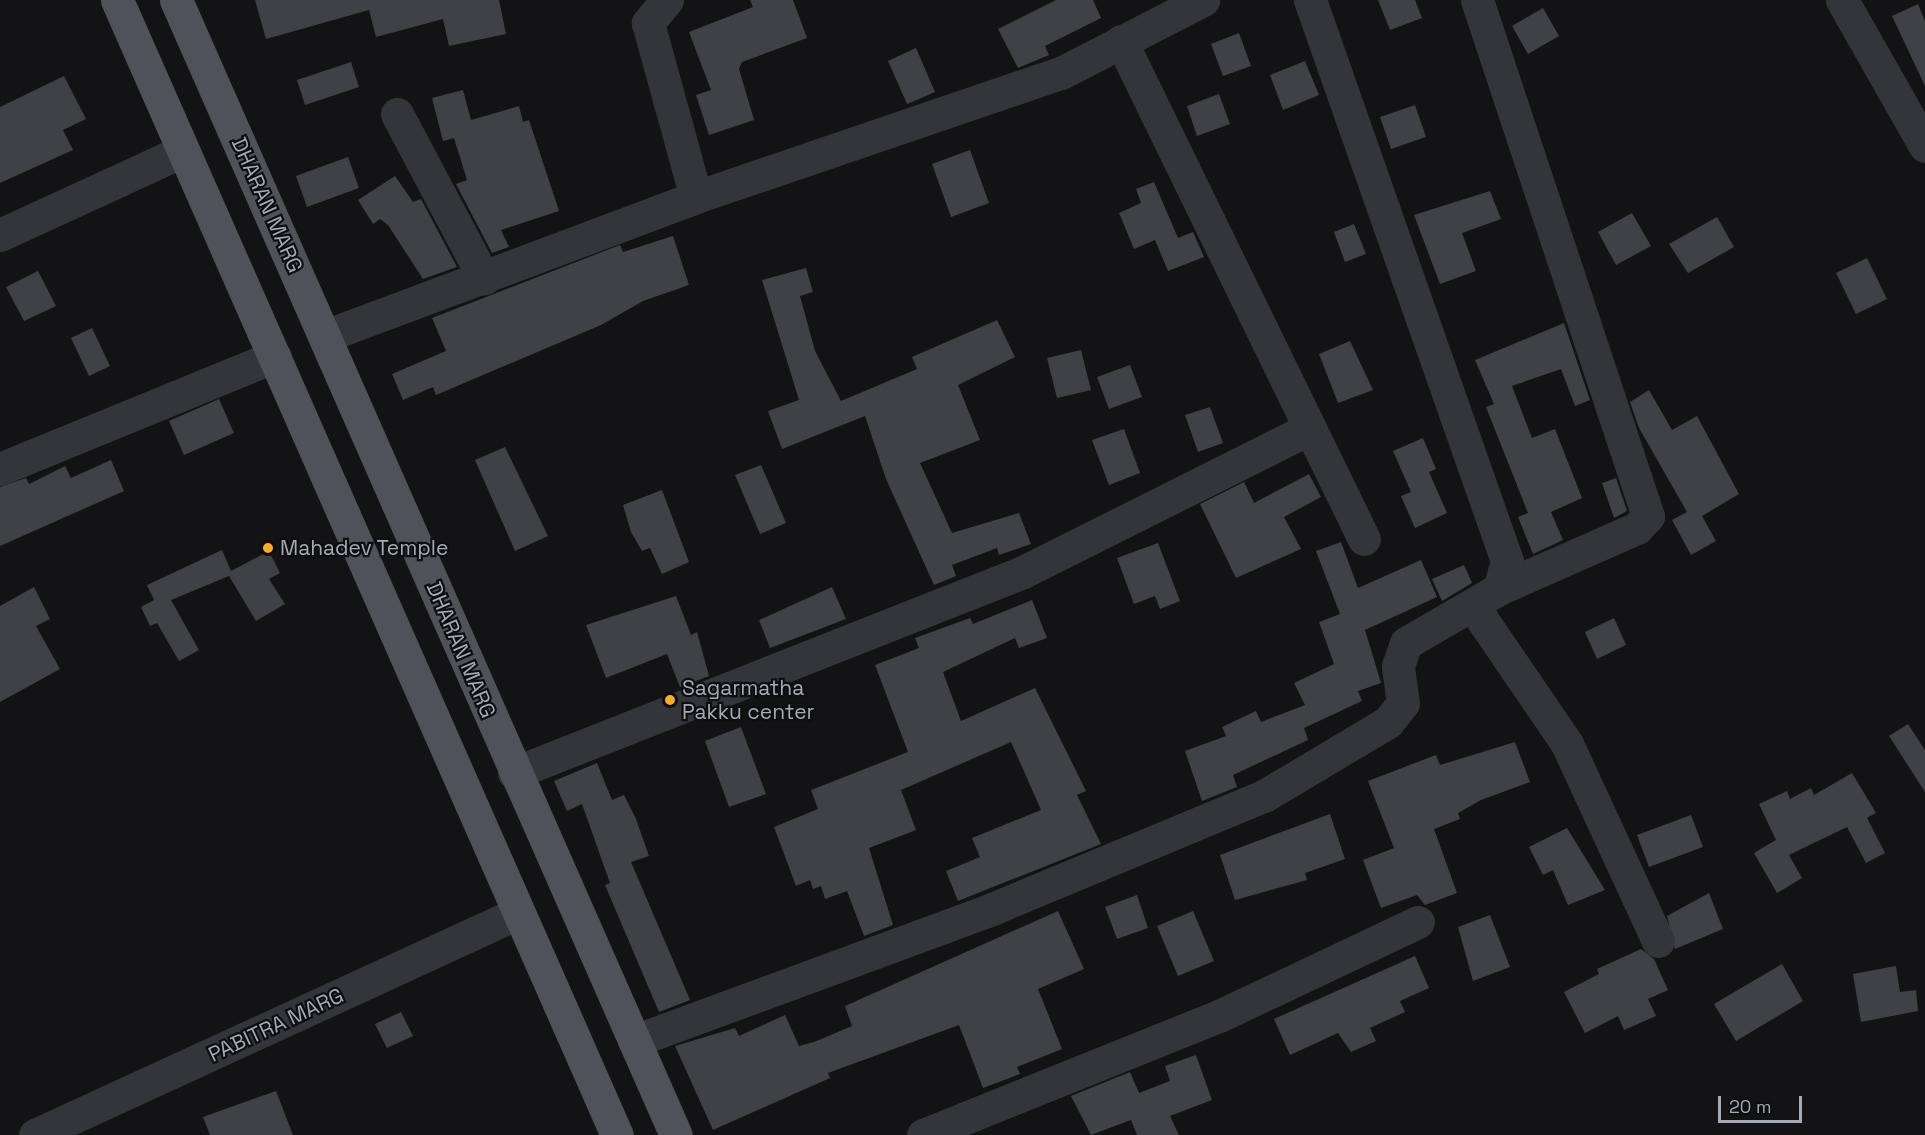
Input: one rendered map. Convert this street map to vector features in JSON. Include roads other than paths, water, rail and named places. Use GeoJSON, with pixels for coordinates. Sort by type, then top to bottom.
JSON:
{"type":"FeatureCollection","features":[{"type":"Feature","properties":{"kind":"main road"},"geometry":{"type":"LineString","coordinates":[[117,0],[275,356],[516,914],[617,1135]]}},
{"type":"Feature","properties":{"kind":"main road","name":"DHARAN MARG"},"geometry":{"type":"LineString","coordinates":[[176,0],[325,336],[514,773],[676,1135]]}},
{"type":"Feature","properties":{"kind":"street"},"geometry":{"type":"LineString","coordinates":[[668,0],[648,23],[696,197]]}},
{"type":"Feature","properties":{"kind":"street"},"geometry":{"type":"LineString","coordinates":[[325,336],[696,197],[994,98],[1061,73],[1203,0]]}},
{"type":"Feature","properties":{"kind":"street"},"geometry":{"type":"LineString","coordinates":[[1310,0],[1507,561],[1486,597]]}},
{"type":"Feature","properties":{"kind":"street"},"geometry":{"type":"LineString","coordinates":[[634,1041],[992,909],[1264,796],[1388,722],[1404,703],[1398,666],[1406,643],[1486,597],[1637,528],[1648,516],[1477,0]]}},
{"type":"Feature","properties":{"kind":"street"},"geometry":{"type":"LineString","coordinates":[[1842,0],[1925,146]]}},
{"type":"Feature","properties":{"kind":"street"},"geometry":{"type":"LineString","coordinates":[[1121,41],[1364,539]]}},
{"type":"Feature","properties":{"kind":"street"},"geometry":{"type":"LineString","coordinates":[[397,114],[484,278]]}},
{"type":"Feature","properties":{"kind":"street"},"geometry":{"type":"LineString","coordinates":[[0,235],[183,151]]}},
{"type":"Feature","properties":{"kind":"street"},"geometry":{"type":"LineString","coordinates":[[0,469],[275,356]]}},
{"type":"Feature","properties":{"kind":"street"},"geometry":{"type":"LineString","coordinates":[[514,773],[1023,572],[1310,428]]}},
{"type":"Feature","properties":{"kind":"street"},"geometry":{"type":"LineString","coordinates":[[1486,597],[1567,744],[1658,941]]}},
{"type":"Feature","properties":{"kind":"street","name":"PABITRA MARG"},"geometry":{"type":"LineString","coordinates":[[35,1135],[516,914]]}},
{"type":"Feature","properties":{"kind":"street"},"geometry":{"type":"LineString","coordinates":[[923,1135],[1219,1016],[1418,922]]}},
{"type":"Feature","properties":{"kind":"place","name":"Mahadev Temple"},"geometry":{"type":"Point","coordinates":[268,548]}},
{"type":"Feature","properties":{"kind":"place","name":"Sagarmatha Pakku center"},"geometry":{"type":"Point","coordinates":[670,700]}}]}
